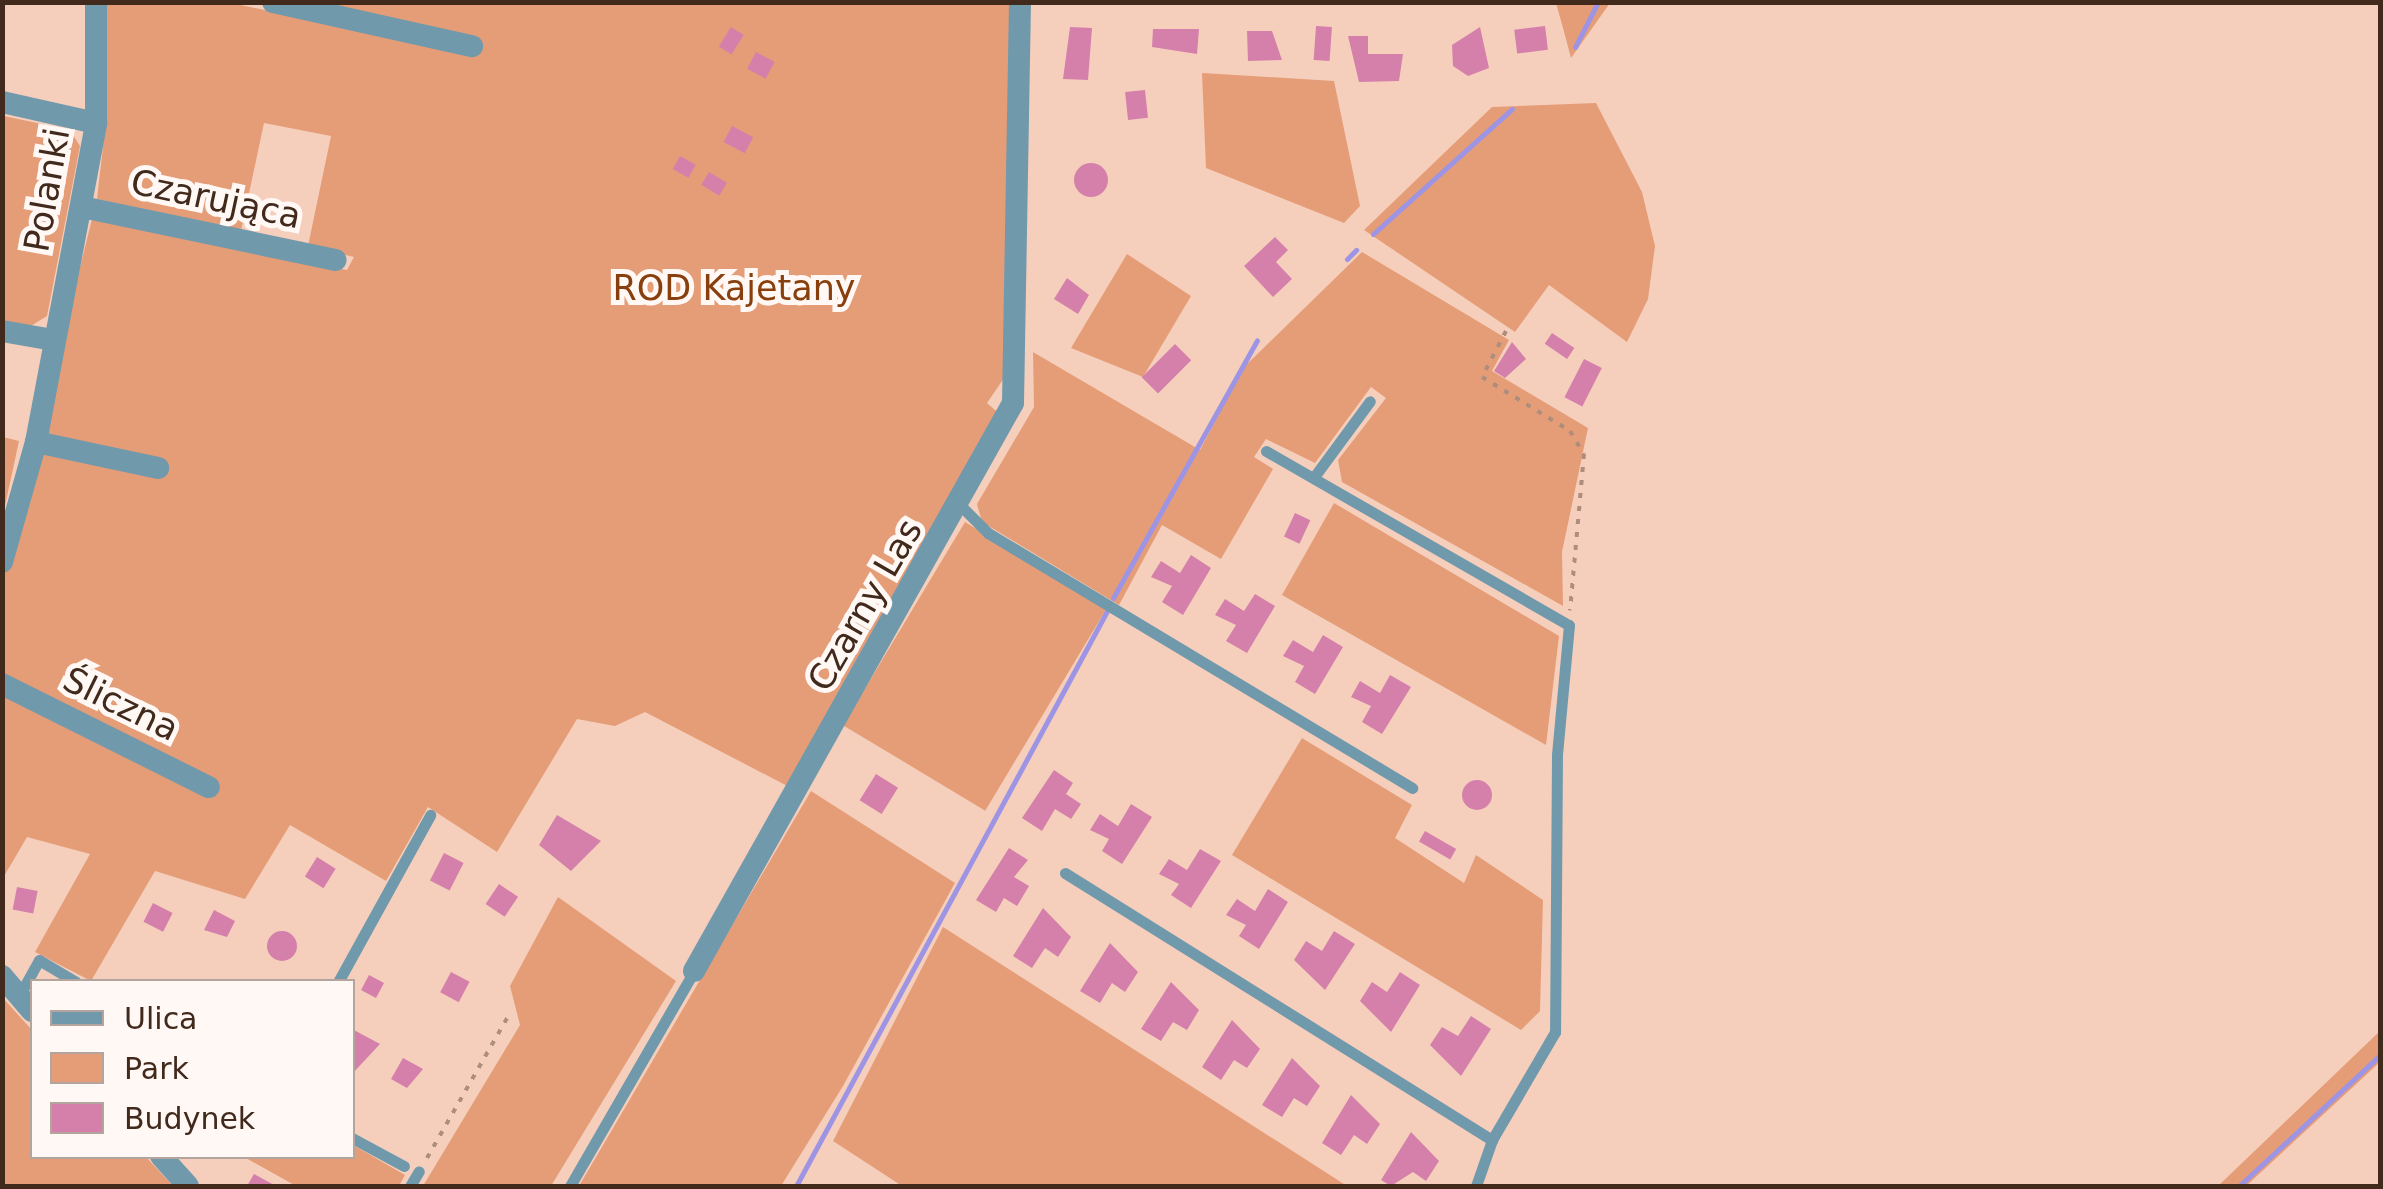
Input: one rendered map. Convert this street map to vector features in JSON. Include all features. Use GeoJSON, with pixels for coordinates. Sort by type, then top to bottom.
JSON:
{"type":"FeatureCollection","features":[{"type":"Feature","properties":{"kind":"street","name":"Polanki"},"geometry":{"type":"LineString","coordinates":[[5,552],[36,442],[82,207],[96,122],[96,2]]}},
{"type":"Feature","properties":{"kind":"street"},"geometry":{"type":"LineString","coordinates":[[274,2],[472,46]]}},
{"type":"Feature","properties":{"kind":"street","name":"Czarny Las"},"geometry":{"type":"LineString","coordinates":[[694,970],[962,507],[1017,379],[1020,2]]}},
{"type":"Feature","properties":{"kind":"street"},"geometry":{"type":"LineString","coordinates":[[2,102],[96,122]]}},
{"type":"Feature","properties":{"kind":"street","name":"Czarująca"},"geometry":{"type":"LineString","coordinates":[[82,207],[336,260]]}},
{"type":"Feature","properties":{"kind":"street"},"geometry":{"type":"LineString","coordinates":[[2,331],[53,340]]}},
{"type":"Feature","properties":{"kind":"street"},"geometry":{"type":"LineString","coordinates":[[36,442],[158,468]]}},
{"type":"Feature","properties":{"kind":"street","name":"Śliczna"},"geometry":{"type":"LineString","coordinates":[[2,684],[210,787]]}},
{"type":"Feature","properties":{"kind":"street"},"geometry":{"type":"LineString","coordinates":[[2,976],[26,1003]]}},
{"type":"Feature","properties":{"kind":"street"},"geometry":{"type":"LineString","coordinates":[[164,1159],[188,1186]]}},
{"type":"Feature","properties":{"kind":"lane"},"geometry":{"type":"LineString","coordinates":[[1314,477],[1370,400]]}},
{"type":"Feature","properties":{"kind":"lane"},"geometry":{"type":"LineString","coordinates":[[1266,450],[1569,624],[1557,755],[1556,1032],[1492,1140],[1476,1186]]}},
{"type":"Feature","properties":{"kind":"lane"},"geometry":{"type":"LineString","coordinates":[[962,507],[988,532],[1412,788]]}},
{"type":"Feature","properties":{"kind":"lane"},"geometry":{"type":"LineString","coordinates":[[340,979],[430,816]]}},
{"type":"Feature","properties":{"kind":"lane"},"geometry":{"type":"LineString","coordinates":[[1065,873],[1492,1140]]}},
{"type":"Feature","properties":{"kind":"lane"},"geometry":{"type":"LineString","coordinates":[[33,979],[39,960],[71,979]]}},
{"type":"Feature","properties":{"kind":"lane","name":"Czarny Las"},"geometry":{"type":"LineString","coordinates":[[570,1186],[694,970]]}},
{"type":"Feature","properties":{"kind":"lane"},"geometry":{"type":"LineString","coordinates":[[355,1140],[404,1166]]}},
{"type":"Feature","properties":{"kind":"lane"},"geometry":{"type":"LineString","coordinates":[[410,1186],[419,1171]]}},
{"type":"Feature","properties":{"kind":"path"},"geometry":{"type":"LineString","coordinates":[[1506,332],[1482,377],[1570,431],[1584,454],[1569,624]]}},
{"type":"Feature","properties":{"kind":"path"},"geometry":{"type":"LineString","coordinates":[[419,1171],[509,1015]]}},
{"type":"Feature","properties":{"kind":"green space","name":"ROD Kajetany"},"geometry":{"type":"Polygon","coordinates":[[[101,3],[231,3],[475,54],[306,3],[1009,3],[1013,365],[987,403],[1003,417],[795,790],[645,712],[615,726],[577,719],[497,852],[428,807],[386,881],[290,825],[245,899],[155,871],[92,979],[35,952],[90,854],[27,837],[3,878],[3,576],[92,219],[347,270],[354,257],[308,246],[331,136],[264,123],[241,231],[97,199],[107,112],[101,3]]]}},
{"type":"Feature","properties":{"kind":"green space"},"geometry":{"type":"Polygon","coordinates":[[[1556,3],[1610,3],[1571,58],[1563,28],[1556,3]]]}},
{"type":"Feature","properties":{"kind":"green space"},"geometry":{"type":"Polygon","coordinates":[[[1202,73],[1334,81],[1360,206],[1344,223],[1206,168],[1202,73]]]}},
{"type":"Feature","properties":{"kind":"green space"},"geometry":{"type":"Polygon","coordinates":[[[1596,103],[1642,192],[1655,246],[1648,299],[1627,342],[1549,285],[1515,332],[1364,230],[1492,107],[1596,103]]]}},
{"type":"Feature","properties":{"kind":"green space"},"geometry":{"type":"Polygon","coordinates":[[[4,116],[70,130],[80,146],[47,316],[29,327],[3,323],[4,116]]]}},
{"type":"Feature","properties":{"kind":"green space"},"geometry":{"type":"Polygon","coordinates":[[[1362,252],[1509,340],[1492,371],[1588,428],[1562,552],[1563,606],[1342,482],[1338,460],[1386,398],[1371,387],[1315,463],[1266,439],[1254,457],[1273,469],[1221,559],[1162,525],[1119,605],[982,522],[977,504],[1034,407],[1033,352],[1200,450],[1244,367],[1362,252]]]}},
{"type":"Feature","properties":{"kind":"green space"},"geometry":{"type":"Polygon","coordinates":[[[1127,254],[1191,296],[1143,377],[1071,348],[1127,254]]]}},
{"type":"Feature","properties":{"kind":"green space"},"geometry":{"type":"Polygon","coordinates":[[[2,437],[19,441],[3,515],[2,437]]]}},
{"type":"Feature","properties":{"kind":"green space"},"geometry":{"type":"Polygon","coordinates":[[[1334,503],[1559,636],[1546,745],[1282,595],[1334,503]]]}},
{"type":"Feature","properties":{"kind":"green space"},"geometry":{"type":"Polygon","coordinates":[[[965,522],[1107,607],[985,811],[843,725],[965,522]]]}},
{"type":"Feature","properties":{"kind":"green space"},"geometry":{"type":"Polygon","coordinates":[[[1302,738],[1412,805],[1395,838],[1464,883],[1476,855],[1543,900],[1540,1011],[1521,1030],[1232,855],[1302,738]]]}},
{"type":"Feature","properties":{"kind":"green space"},"geometry":{"type":"Polygon","coordinates":[[[811,791],[955,883],[843,1086],[781,1186],[579,1186],[811,791]]]}},
{"type":"Feature","properties":{"kind":"green space"},"geometry":{"type":"Polygon","coordinates":[[[558,897],[676,981],[551,1186],[423,1186],[520,1025],[510,986],[558,897]]]}},
{"type":"Feature","properties":{"kind":"green space"},"geometry":{"type":"Polygon","coordinates":[[[943,927],[1347,1186],[902,1186],[833,1141],[943,927]]]}},
{"type":"Feature","properties":{"kind":"green space"},"geometry":{"type":"Polygon","coordinates":[[[2,997],[30,1028],[30,1159],[148,1159],[173,1186],[3,1186],[2,997]]]}},
{"type":"Feature","properties":{"kind":"green space"},"geometry":{"type":"Polygon","coordinates":[[[2380,1031],[2380,1062],[2246,1186],[2218,1186],[2380,1031]]]}},
{"type":"Feature","properties":{"kind":"green space"},"geometry":{"type":"Polygon","coordinates":[[[355,1146],[405,1175],[399,1186],[296,1186],[248,1159],[355,1159],[355,1146]]]}},
{"type":"Feature","properties":{"kind":"building"},"geometry":{"type":"Polygon","coordinates":[[[1316,26],[1332,27],[1330,61],[1314,60],[1316,26]]]}},
{"type":"Feature","properties":{"kind":"building"},"geometry":{"type":"Polygon","coordinates":[[[1545,26],[1548,50],[1517,54],[1514,30],[1545,26]]]}},
{"type":"Feature","properties":{"kind":"building"},"geometry":{"type":"Polygon","coordinates":[[[731,27],[744,35],[732,54],[719,47],[731,27]]]}},
{"type":"Feature","properties":{"kind":"building"},"geometry":{"type":"Polygon","coordinates":[[[1070,27],[1092,28],[1088,80],[1063,79],[1070,27]]]}},
{"type":"Feature","properties":{"kind":"building"},"geometry":{"type":"Polygon","coordinates":[[[1480,27],[1489,68],[1468,76],[1453,66],[1452,45],[1480,27]]]}},
{"type":"Feature","properties":{"kind":"building"},"geometry":{"type":"Polygon","coordinates":[[[1153,29],[1199,29],[1197,54],[1152,47],[1153,29]]]}},
{"type":"Feature","properties":{"kind":"building"},"geometry":{"type":"Polygon","coordinates":[[[1247,31],[1272,31],[1282,60],[1248,61],[1247,31]]]}},
{"type":"Feature","properties":{"kind":"building"},"geometry":{"type":"Polygon","coordinates":[[[1348,36],[1368,36],[1368,54],[1403,54],[1399,81],[1359,82],[1348,36]]]}},
{"type":"Feature","properties":{"kind":"building"},"geometry":{"type":"Polygon","coordinates":[[[756,52],[775,62],[766,79],[747,69],[756,52]]]}},
{"type":"Feature","properties":{"kind":"building"},"geometry":{"type":"Polygon","coordinates":[[[1145,90],[1148,118],[1128,120],[1125,92],[1145,90]]]}},
{"type":"Feature","properties":{"kind":"building"},"geometry":{"type":"Polygon","coordinates":[[[732,126],[753,137],[745,153],[724,142],[732,126]]]}},
{"type":"Feature","properties":{"kind":"building"},"geometry":{"type":"Polygon","coordinates":[[[680,156],[696,165],[688,178],[673,169],[680,156]]]}},
{"type":"Feature","properties":{"kind":"building"},"geometry":{"type":"Polygon","coordinates":[[[1091,163],[1103,168],[1108,180],[1103,192],[1091,197],[1079,192],[1074,180],[1079,168],[1091,163]]]}},
{"type":"Feature","properties":{"kind":"building"},"geometry":{"type":"Polygon","coordinates":[[[709,172],[727,183],[719,196],[701,185],[709,172]]]}},
{"type":"Feature","properties":{"kind":"building"},"geometry":{"type":"Polygon","coordinates":[[[1275,237],[1288,250],[1276,262],[1292,279],[1273,297],[1244,266],[1275,237]]]}},
{"type":"Feature","properties":{"kind":"building"},"geometry":{"type":"Polygon","coordinates":[[[1067,278],[1089,295],[1078,314],[1054,299],[1067,278]]]}},
{"type":"Feature","properties":{"kind":"building"},"geometry":{"type":"Polygon","coordinates":[[[1552,333],[1574,348],[1567,359],[1545,344],[1552,333]]]}},
{"type":"Feature","properties":{"kind":"building"},"geometry":{"type":"Polygon","coordinates":[[[1512,342],[1526,359],[1505,378],[1494,371],[1512,342]]]}},
{"type":"Feature","properties":{"kind":"building"},"geometry":{"type":"Polygon","coordinates":[[[1175,344],[1191,360],[1158,393],[1142,377],[1175,344]]]}},
{"type":"Feature","properties":{"kind":"building"},"geometry":{"type":"Polygon","coordinates":[[[1584,359],[1602,368],[1582,406],[1564,397],[1584,359]]]}},
{"type":"Feature","properties":{"kind":"building"},"geometry":{"type":"Polygon","coordinates":[[[1295,513],[1310,520],[1299,544],[1284,537],[1295,513]]]}},
{"type":"Feature","properties":{"kind":"building"},"geometry":{"type":"Polygon","coordinates":[[[1191,555],[1211,568],[1183,615],[1162,602],[1172,586],[1151,577],[1161,561],[1180,573],[1191,555]]]}},
{"type":"Feature","properties":{"kind":"building"},"geometry":{"type":"Polygon","coordinates":[[[1255,594],[1275,606],[1247,653],[1226,641],[1236,625],[1215,615],[1225,599],[1244,611],[1255,594]]]}},
{"type":"Feature","properties":{"kind":"building"},"geometry":{"type":"Polygon","coordinates":[[[1323,635],[1343,647],[1315,694],[1295,682],[1304,666],[1283,656],[1293,640],[1313,652],[1323,635]]]}},
{"type":"Feature","properties":{"kind":"building"},"geometry":{"type":"Polygon","coordinates":[[[1390,675],[1411,687],[1382,734],[1362,722],[1371,706],[1351,697],[1360,681],[1380,693],[1390,675]]]}},
{"type":"Feature","properties":{"kind":"building"},"geometry":{"type":"Polygon","coordinates":[[[1054,770],[1073,783],[1066,794],[1081,804],[1071,819],[1055,809],[1042,831],[1022,818],[1054,770]]]}},
{"type":"Feature","properties":{"kind":"building"},"geometry":{"type":"Polygon","coordinates":[[[876,774],[898,788],[882,814],[860,800],[876,774]]]}},
{"type":"Feature","properties":{"kind":"building"},"geometry":{"type":"Polygon","coordinates":[[[1477,780],[1488,784],[1492,795],[1488,806],[1477,810],[1466,806],[1462,795],[1466,784],[1477,780]]]}},
{"type":"Feature","properties":{"kind":"building"},"geometry":{"type":"Polygon","coordinates":[[[1131,804],[1152,817],[1122,864],[1102,851],[1109,839],[1090,830],[1100,814],[1118,826],[1131,804]]]}},
{"type":"Feature","properties":{"kind":"building"},"geometry":{"type":"Polygon","coordinates":[[[557,815],[601,841],[571,871],[539,845],[557,815]]]}},
{"type":"Feature","properties":{"kind":"building"},"geometry":{"type":"Polygon","coordinates":[[[1425,831],[1456,849],[1450,859],[1419,841],[1425,831]]]}},
{"type":"Feature","properties":{"kind":"building"},"geometry":{"type":"Polygon","coordinates":[[[1009,848],[1028,860],[1014,877],[1029,886],[1017,906],[1004,898],[996,912],[976,900],[1009,848]]]}},
{"type":"Feature","properties":{"kind":"building"},"geometry":{"type":"Polygon","coordinates":[[[1200,849],[1221,861],[1191,908],[1171,895],[1179,884],[1159,874],[1169,859],[1187,870],[1200,849]]]}},
{"type":"Feature","properties":{"kind":"building"},"geometry":{"type":"Polygon","coordinates":[[[444,853],[464,863],[450,891],[430,881],[444,853]]]}},
{"type":"Feature","properties":{"kind":"building"},"geometry":{"type":"Polygon","coordinates":[[[317,857],[336,869],[323,888],[305,877],[317,857]]]}},
{"type":"Feature","properties":{"kind":"building"},"geometry":{"type":"Polygon","coordinates":[[[499,884],[518,897],[505,917],[486,904],[499,884]]]}},
{"type":"Feature","properties":{"kind":"building"},"geometry":{"type":"Polygon","coordinates":[[[17,887],[38,891],[33,914],[13,910],[17,887]]]}},
{"type":"Feature","properties":{"kind":"building"},"geometry":{"type":"Polygon","coordinates":[[[1268,889],[1288,902],[1259,949],[1239,936],[1246,925],[1226,915],[1237,899],[1255,911],[1268,889]]]}},
{"type":"Feature","properties":{"kind":"building"},"geometry":{"type":"Polygon","coordinates":[[[153,903],[173,913],[163,932],[143,922],[153,903]]]}},
{"type":"Feature","properties":{"kind":"building"},"geometry":{"type":"Polygon","coordinates":[[[1043,908],[1071,937],[1058,957],[1045,948],[1032,968],[1013,956],[1043,908]]]}},
{"type":"Feature","properties":{"kind":"building"},"geometry":{"type":"Polygon","coordinates":[[[214,910],[235,921],[227,937],[204,930],[214,910]]]}},
{"type":"Feature","properties":{"kind":"building"},"geometry":{"type":"Polygon","coordinates":[[[282,931],[293,935],[297,946],[293,957],[282,961],[271,957],[267,946],[271,935],[282,931]]]}},
{"type":"Feature","properties":{"kind":"building"},"geometry":{"type":"Polygon","coordinates":[[[1334,931],[1355,944],[1325,990],[1294,960],[1306,941],[1322,951],[1334,931]]]}},
{"type":"Feature","properties":{"kind":"building"},"geometry":{"type":"Polygon","coordinates":[[[1110,943],[1138,972],[1125,992],[1112,983],[1100,1003],[1080,991],[1110,943]]]}},
{"type":"Feature","properties":{"kind":"building"},"geometry":{"type":"Polygon","coordinates":[[[451,972],[470,982],[459,1002],[440,992],[451,972]]]}},
{"type":"Feature","properties":{"kind":"building"},"geometry":{"type":"Polygon","coordinates":[[[1400,972],[1420,985],[1391,1032],[1360,1001],[1372,982],[1387,992],[1400,972]]]}},
{"type":"Feature","properties":{"kind":"building"},"geometry":{"type":"Polygon","coordinates":[[[369,975],[384,983],[376,998],[361,990],[369,975]]]}},
{"type":"Feature","properties":{"kind":"building"},"geometry":{"type":"Polygon","coordinates":[[[1171,982],[1199,1010],[1187,1030],[1173,1022],[1161,1041],[1141,1029],[1171,982]]]}},
{"type":"Feature","properties":{"kind":"building"},"geometry":{"type":"Polygon","coordinates":[[[1471,1016],[1491,1029],[1461,1076],[1430,1045],[1442,1027],[1458,1036],[1471,1016]]]}},
{"type":"Feature","properties":{"kind":"building"},"geometry":{"type":"Polygon","coordinates":[[[1232,1020],[1260,1049],[1247,1068],[1234,1060],[1221,1080],[1202,1067],[1232,1020]]]}},
{"type":"Feature","properties":{"kind":"building"},"geometry":{"type":"Polygon","coordinates":[[[355,1031],[380,1044],[355,1071],[355,1031]]]}},
{"type":"Feature","properties":{"kind":"building"},"geometry":{"type":"Polygon","coordinates":[[[403,1058],[423,1069],[407,1088],[391,1079],[403,1058]]]}},
{"type":"Feature","properties":{"kind":"building"},"geometry":{"type":"Polygon","coordinates":[[[1292,1058],[1320,1086],[1307,1106],[1294,1098],[1282,1117],[1262,1105],[1292,1058]]]}},
{"type":"Feature","properties":{"kind":"building"},"geometry":{"type":"Polygon","coordinates":[[[1351,1095],[1380,1124],[1367,1144],[1354,1135],[1341,1155],[1322,1143],[1351,1095]]]}},
{"type":"Feature","properties":{"kind":"building"},"geometry":{"type":"Polygon","coordinates":[[[1411,1132],[1439,1161],[1426,1181],[1413,1172],[1391,1186],[1381,1180],[1411,1132]]]}},
{"type":"Feature","properties":{"kind":"building"},"geometry":{"type":"Polygon","coordinates":[[[254,1174],[276,1186],[247,1186],[254,1174]]]}},
{"type":"Feature","properties":{"kind":"waterway"},"geometry":{"type":"LineString","coordinates":[[1575,47],[1598,2]]}},
{"type":"Feature","properties":{"kind":"waterway"},"geometry":{"type":"LineString","coordinates":[[1373,234],[1512,109]]}},
{"type":"Feature","properties":{"kind":"waterway"},"geometry":{"type":"LineString","coordinates":[[1347,259],[1356,250]]}},
{"type":"Feature","properties":{"kind":"waterway"},"geometry":{"type":"LineString","coordinates":[[1113,598],[1257,340]]}},
{"type":"Feature","properties":{"kind":"waterway"},"geometry":{"type":"LineString","coordinates":[[796,1186],[1107,611]]}},
{"type":"Feature","properties":{"kind":"waterway"},"geometry":{"type":"LineString","coordinates":[[2239,1186],[2380,1055]]}}]}
